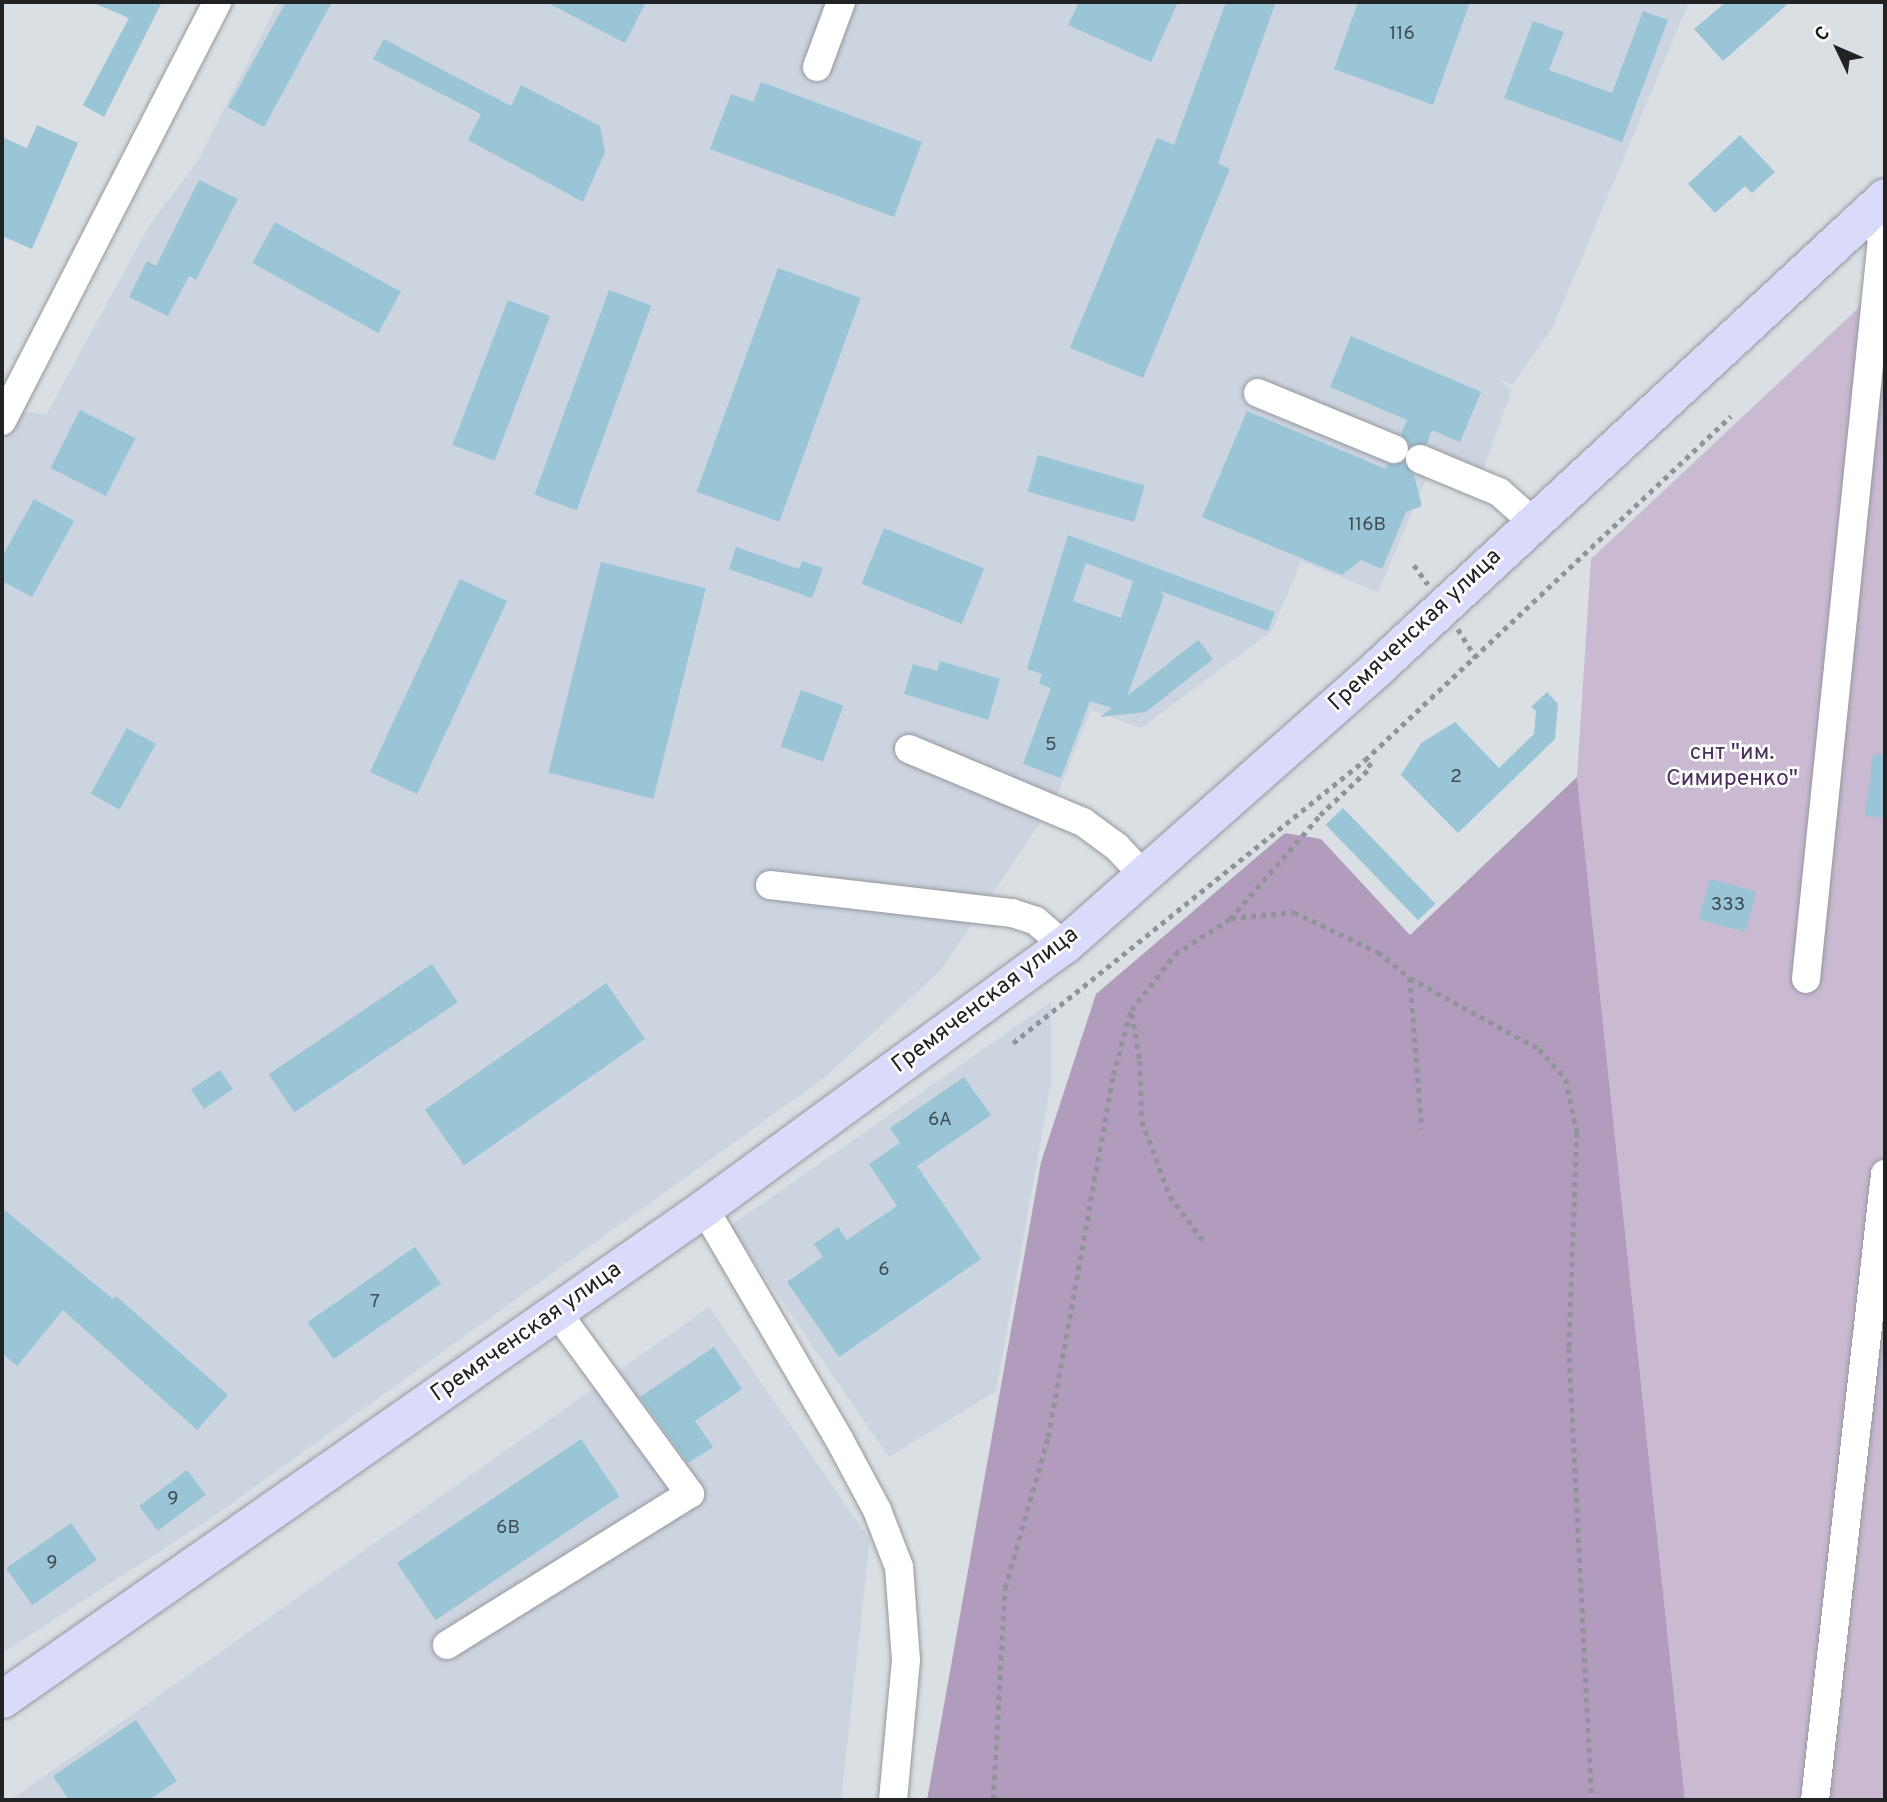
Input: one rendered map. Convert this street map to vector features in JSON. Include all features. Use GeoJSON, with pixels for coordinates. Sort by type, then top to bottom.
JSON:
{"type":"FeatureCollection","features":[{"type":"Feature","properties":{"kind":"main road","name":"Гремяченская улица"},"geometry":{"type":"LineString","coordinates":[[2,1699],[704,1208],[1064,945],[1369,675],[1878,204]]}},
{"type":"Feature","properties":{"kind":"lane"},"geometry":{"type":"LineString","coordinates":[[2,421],[217,2]]}},
{"type":"Feature","properties":{"kind":"lane"},"geometry":{"type":"LineString","coordinates":[[817,67],[841,2]]}},
{"type":"Feature","properties":{"kind":"lane"},"geometry":{"type":"LineString","coordinates":[[1806,979],[1882,239],[1878,204]]}},
{"type":"Feature","properties":{"kind":"lane"},"geometry":{"type":"LineString","coordinates":[[1258,393],[1499,492],[1533,522]]}},
{"type":"Feature","properties":{"kind":"lane"},"geometry":{"type":"LineString","coordinates":[[909,749],[1083,822],[1117,847],[1143,875]]}},
{"type":"Feature","properties":{"kind":"lane"},"geometry":{"type":"LineString","coordinates":[[770,885],[1012,913],[1036,921],[1064,945]]}},
{"type":"Feature","properties":{"kind":"lane"},"geometry":{"type":"LineString","coordinates":[[1815,1800],[1885,1174]]}},
{"type":"Feature","properties":{"kind":"lane"},"geometry":{"type":"LineString","coordinates":[[704,1208],[839,1439],[877,1510],[899,1567],[906,1660],[893,1800]]}},
{"type":"Feature","properties":{"kind":"lane"},"geometry":{"type":"LineString","coordinates":[[447,1645],[690,1493],[557,1312]]}},
{"type":"Feature","properties":{"kind":"path"},"geometry":{"type":"LineString","coordinates":[[1013,1043],[1365,760],[1731,416]]}},
{"type":"Feature","properties":{"kind":"path"},"geometry":{"type":"LineString","coordinates":[[993,1800],[1005,1588],[1048,1437],[1113,1075],[1131,1010],[1175,954],[1230,919],[1320,815],[1371,767],[1365,760]]}},
{"type":"Feature","properties":{"kind":"path"},"geometry":{"type":"LineString","coordinates":[[1230,919],[1294,912],[1378,952],[1410,978],[1539,1049],[1566,1079],[1577,1132],[1569,1348],[1592,1800]]}},
{"type":"Feature","properties":{"kind":"path"},"geometry":{"type":"LineString","coordinates":[[1410,978],[1422,1129]]}},
{"type":"Feature","properties":{"kind":"path"},"geometry":{"type":"LineString","coordinates":[[1131,1010],[1140,1061],[1142,1121],[1170,1196],[1205,1243]]}},
{"type":"Feature","properties":{"kind":"shaded area"},"geometry":{"type":"Polygon","coordinates":[[[278,2],[1689,2],[1553,327],[1513,384],[1498,380],[1512,389],[1476,491],[1428,474],[1378,592],[1301,561],[1272,631],[1141,728],[1091,710],[1055,801],[940,971],[824,1078],[210,1519],[2,1653],[2,408],[46,415],[152,221],[198,161],[278,2]]]}},
{"type":"Feature","properties":{"kind":"shaded area"},"geometry":{"type":"Polygon","coordinates":[[[1577,777],[1685,1800],[927,1800],[1041,1162],[1096,994],[1285,833],[1321,839],[1410,935],[1577,777]]]}},
{"type":"Feature","properties":{"kind":"shaded area"},"geometry":{"type":"Polygon","coordinates":[[[1051,1002],[1051,1083],[996,1391],[889,1457],[730,1226],[1051,1002]]]}},
{"type":"Feature","properties":{"kind":"shaded area"},"geometry":{"type":"Polygon","coordinates":[[[709,1307],[870,1540],[841,1800],[11,1800],[709,1307]]]}},
{"type":"Feature","properties":{"kind":"green space","name":"снт \"им. Симиренко\""},"geometry":{"type":"Polygon","coordinates":[[[1885,283],[1885,1800],[1685,1800],[1577,777],[1591,559],[1885,283]]]}},
{"type":"Feature","properties":{"kind":"building"},"geometry":{"type":"Polygon","coordinates":[[[91,2],[162,2],[104,117],[83,105],[129,18],[91,2]]]}},
{"type":"Feature","properties":{"kind":"building"},"geometry":{"type":"Polygon","coordinates":[[[286,2],[332,2],[264,127],[228,107],[286,2]]]}},
{"type":"Feature","properties":{"kind":"building"},"geometry":{"type":"Polygon","coordinates":[[[546,2],[646,2],[625,43],[546,2]]]}},
{"type":"Feature","properties":{"kind":"building"},"geometry":{"type":"Polygon","coordinates":[[[1079,2],[1178,2],[1151,62],[1068,25],[1079,2]]]}},
{"type":"Feature","properties":{"kind":"building"},"geometry":{"type":"Polygon","coordinates":[[[1226,2],[1276,2],[1218,163],[1230,169],[1143,378],[1070,348],[1157,138],[1174,145],[1226,2]]]}},
{"type":"Feature","properties":{"kind":"building"},"geometry":{"type":"Polygon","coordinates":[[[1358,2],[1470,2],[1433,105],[1334,69],[1358,2]]]}},
{"type":"Feature","properties":{"kind":"building"},"geometry":{"type":"Polygon","coordinates":[[[1726,2],[1790,2],[1723,61],[1694,29],[1726,2]]]}},
{"type":"Feature","properties":{"kind":"building"},"geometry":{"type":"Polygon","coordinates":[[[1643,11],[1668,20],[1622,142],[1504,98],[1533,21],[1564,32],[1549,70],[1612,93],[1643,11]]]}},
{"type":"Feature","properties":{"kind":"building"},"geometry":{"type":"Polygon","coordinates":[[[384,39],[511,106],[521,85],[600,126],[605,152],[583,202],[468,140],[481,114],[373,59],[384,39]]]}},
{"type":"Feature","properties":{"kind":"building"},"geometry":{"type":"Polygon","coordinates":[[[761,82],[922,142],[894,217],[710,149],[731,94],[753,102],[761,82]]]}},
{"type":"Feature","properties":{"kind":"building"},"geometry":{"type":"Polygon","coordinates":[[[37,125],[78,143],[32,249],[2,236],[2,137],[27,148],[37,125]]]}},
{"type":"Feature","properties":{"kind":"building"},"geometry":{"type":"Polygon","coordinates":[[[1740,135],[1775,172],[1752,193],[1745,186],[1715,213],[1688,184],[1740,135]]]}},
{"type":"Feature","properties":{"kind":"building"},"geometry":{"type":"Polygon","coordinates":[[[199,180],[238,199],[196,280],[189,276],[168,316],[129,297],[147,261],[156,266],[199,180]]]}},
{"type":"Feature","properties":{"kind":"building"},"geometry":{"type":"Polygon","coordinates":[[[275,222],[401,292],[378,333],[252,263],[275,222]]]}},
{"type":"Feature","properties":{"kind":"building"},"geometry":{"type":"Polygon","coordinates":[[[778,268],[861,298],[779,522],[697,492],[778,268]]]}},
{"type":"Feature","properties":{"kind":"building"},"geometry":{"type":"Polygon","coordinates":[[[609,290],[651,305],[577,510],[534,495],[609,290]]]}},
{"type":"Feature","properties":{"kind":"building"},"geometry":{"type":"Polygon","coordinates":[[[508,300],[550,316],[494,461],[452,445],[508,300]]]}},
{"type":"Feature","properties":{"kind":"building"},"geometry":{"type":"Polygon","coordinates":[[[1351,336],[1481,392],[1460,442],[1432,430],[1427,444],[1410,446],[1401,434],[1407,420],[1330,387],[1351,336]]]}},
{"type":"Feature","properties":{"kind":"building"},"geometry":{"type":"Polygon","coordinates":[[[80,410],[135,438],[106,496],[50,468],[80,410]]]}},
{"type":"Feature","properties":{"kind":"building"},"geometry":{"type":"Polygon","coordinates":[[[1247,411],[1386,469],[1388,464],[1404,462],[1414,475],[1422,506],[1406,512],[1382,569],[1361,560],[1342,575],[1202,517],[1247,411]]]}},
{"type":"Feature","properties":{"kind":"building"},"geometry":{"type":"Polygon","coordinates":[[[1038,455],[1145,486],[1134,522],[1028,492],[1038,455]]]}},
{"type":"Feature","properties":{"kind":"building"},"geometry":{"type":"Polygon","coordinates":[[[34,499],[74,521],[32,597],[2,581],[2,557],[34,499]]]}},
{"type":"Feature","properties":{"kind":"building"},"geometry":{"type":"Polygon","coordinates":[[[884,528],[984,568],[962,624],[862,584],[884,528]]]}},
{"type":"Feature","properties":{"kind":"building"},"geometry":{"type":"Polygon","coordinates":[[[1068,535],[1275,612],[1268,631],[1160,591],[1164,596],[1127,696],[1198,640],[1213,659],[1146,712],[1100,717],[1112,708],[1090,701],[1061,778],[1023,764],[1051,688],[1039,684],[1042,674],[1027,669],[1068,535]],[[1086,563],[1073,601],[1121,618],[1133,581],[1086,563]]]}},
{"type":"Feature","properties":{"kind":"building"},"geometry":{"type":"Polygon","coordinates":[[[736,547],[799,569],[802,561],[823,568],[812,598],[729,569],[736,547]]]}},
{"type":"Feature","properties":{"kind":"building"},"geometry":{"type":"Polygon","coordinates":[[[601,562],[706,588],[653,799],[549,773],[601,562]]]}},
{"type":"Feature","properties":{"kind":"building"},"geometry":{"type":"Polygon","coordinates":[[[460,579],[507,601],[417,794],[370,772],[460,579]]]}},
{"type":"Feature","properties":{"kind":"building"},"geometry":{"type":"Polygon","coordinates":[[[940,661],[1000,679],[988,720],[904,694],[913,664],[937,671],[940,661]]]}},
{"type":"Feature","properties":{"kind":"building"},"geometry":{"type":"Polygon","coordinates":[[[801,690],[843,705],[823,762],[780,746],[801,690]]]}},
{"type":"Feature","properties":{"kind":"building"},"geometry":{"type":"Polygon","coordinates":[[[1547,692],[1558,704],[1555,739],[1458,833],[1401,775],[1421,743],[1455,722],[1499,768],[1534,734],[1536,711],[1531,707],[1547,692]]]}},
{"type":"Feature","properties":{"kind":"building"},"geometry":{"type":"Polygon","coordinates":[[[127,728],[156,744],[120,810],[91,794],[127,728]]]}},
{"type":"Feature","properties":{"kind":"building"},"geometry":{"type":"Polygon","coordinates":[[[1873,754],[1885,755],[1885,818],[1865,816],[1873,754]]]}},
{"type":"Feature","properties":{"kind":"building"},"geometry":{"type":"Polygon","coordinates":[[[1343,808],[1435,904],[1418,920],[1326,825],[1343,808]]]}},
{"type":"Feature","properties":{"kind":"building"},"geometry":{"type":"Polygon","coordinates":[[[1710,879],[1756,891],[1745,932],[1699,920],[1710,879]]]}},
{"type":"Feature","properties":{"kind":"building"},"geometry":{"type":"Polygon","coordinates":[[[432,964],[458,1002],[294,1112],[269,1074],[432,964]]]}},
{"type":"Feature","properties":{"kind":"building"},"geometry":{"type":"Polygon","coordinates":[[[606,983],[645,1039],[464,1165],[425,1110],[606,983]]]}},
{"type":"Feature","properties":{"kind":"building"},"geometry":{"type":"Polygon","coordinates":[[[220,1070],[233,1089],[204,1109],[191,1090],[220,1070]]]}},
{"type":"Feature","properties":{"kind":"building"},"geometry":{"type":"Polygon","coordinates":[[[964,1077],[991,1115],[917,1166],[981,1259],[839,1357],[787,1282],[823,1257],[814,1244],[838,1227],[847,1240],[897,1206],[869,1164],[900,1143],[890,1128],[964,1077]]]}},
{"type":"Feature","properties":{"kind":"building"},"geometry":{"type":"Polygon","coordinates":[[[2,1208],[113,1299],[116,1296],[228,1395],[197,1430],[63,1310],[17,1366],[2,1353],[2,1208]]]}},
{"type":"Feature","properties":{"kind":"building"},"geometry":{"type":"Polygon","coordinates":[[[415,1247],[441,1284],[334,1359],[308,1322],[415,1247]]]}},
{"type":"Feature","properties":{"kind":"building"},"geometry":{"type":"Polygon","coordinates":[[[714,1347],[742,1389],[695,1421],[713,1447],[688,1463],[640,1397],[714,1347]]]}},
{"type":"Feature","properties":{"kind":"building"},"geometry":{"type":"Polygon","coordinates":[[[581,1439],[620,1496],[436,1620],[397,1563],[581,1439]]]}},
{"type":"Feature","properties":{"kind":"building"},"geometry":{"type":"Polygon","coordinates":[[[187,1470],[206,1495],[158,1531],[139,1506],[187,1470]]]}},
{"type":"Feature","properties":{"kind":"building"},"geometry":{"type":"Polygon","coordinates":[[[71,1523],[97,1560],[32,1605],[6,1568],[71,1523]]]}},
{"type":"Feature","properties":{"kind":"building"},"geometry":{"type":"Polygon","coordinates":[[[136,1720],[177,1781],[149,1800],[69,1800],[53,1776],[136,1720]]]}}]}
